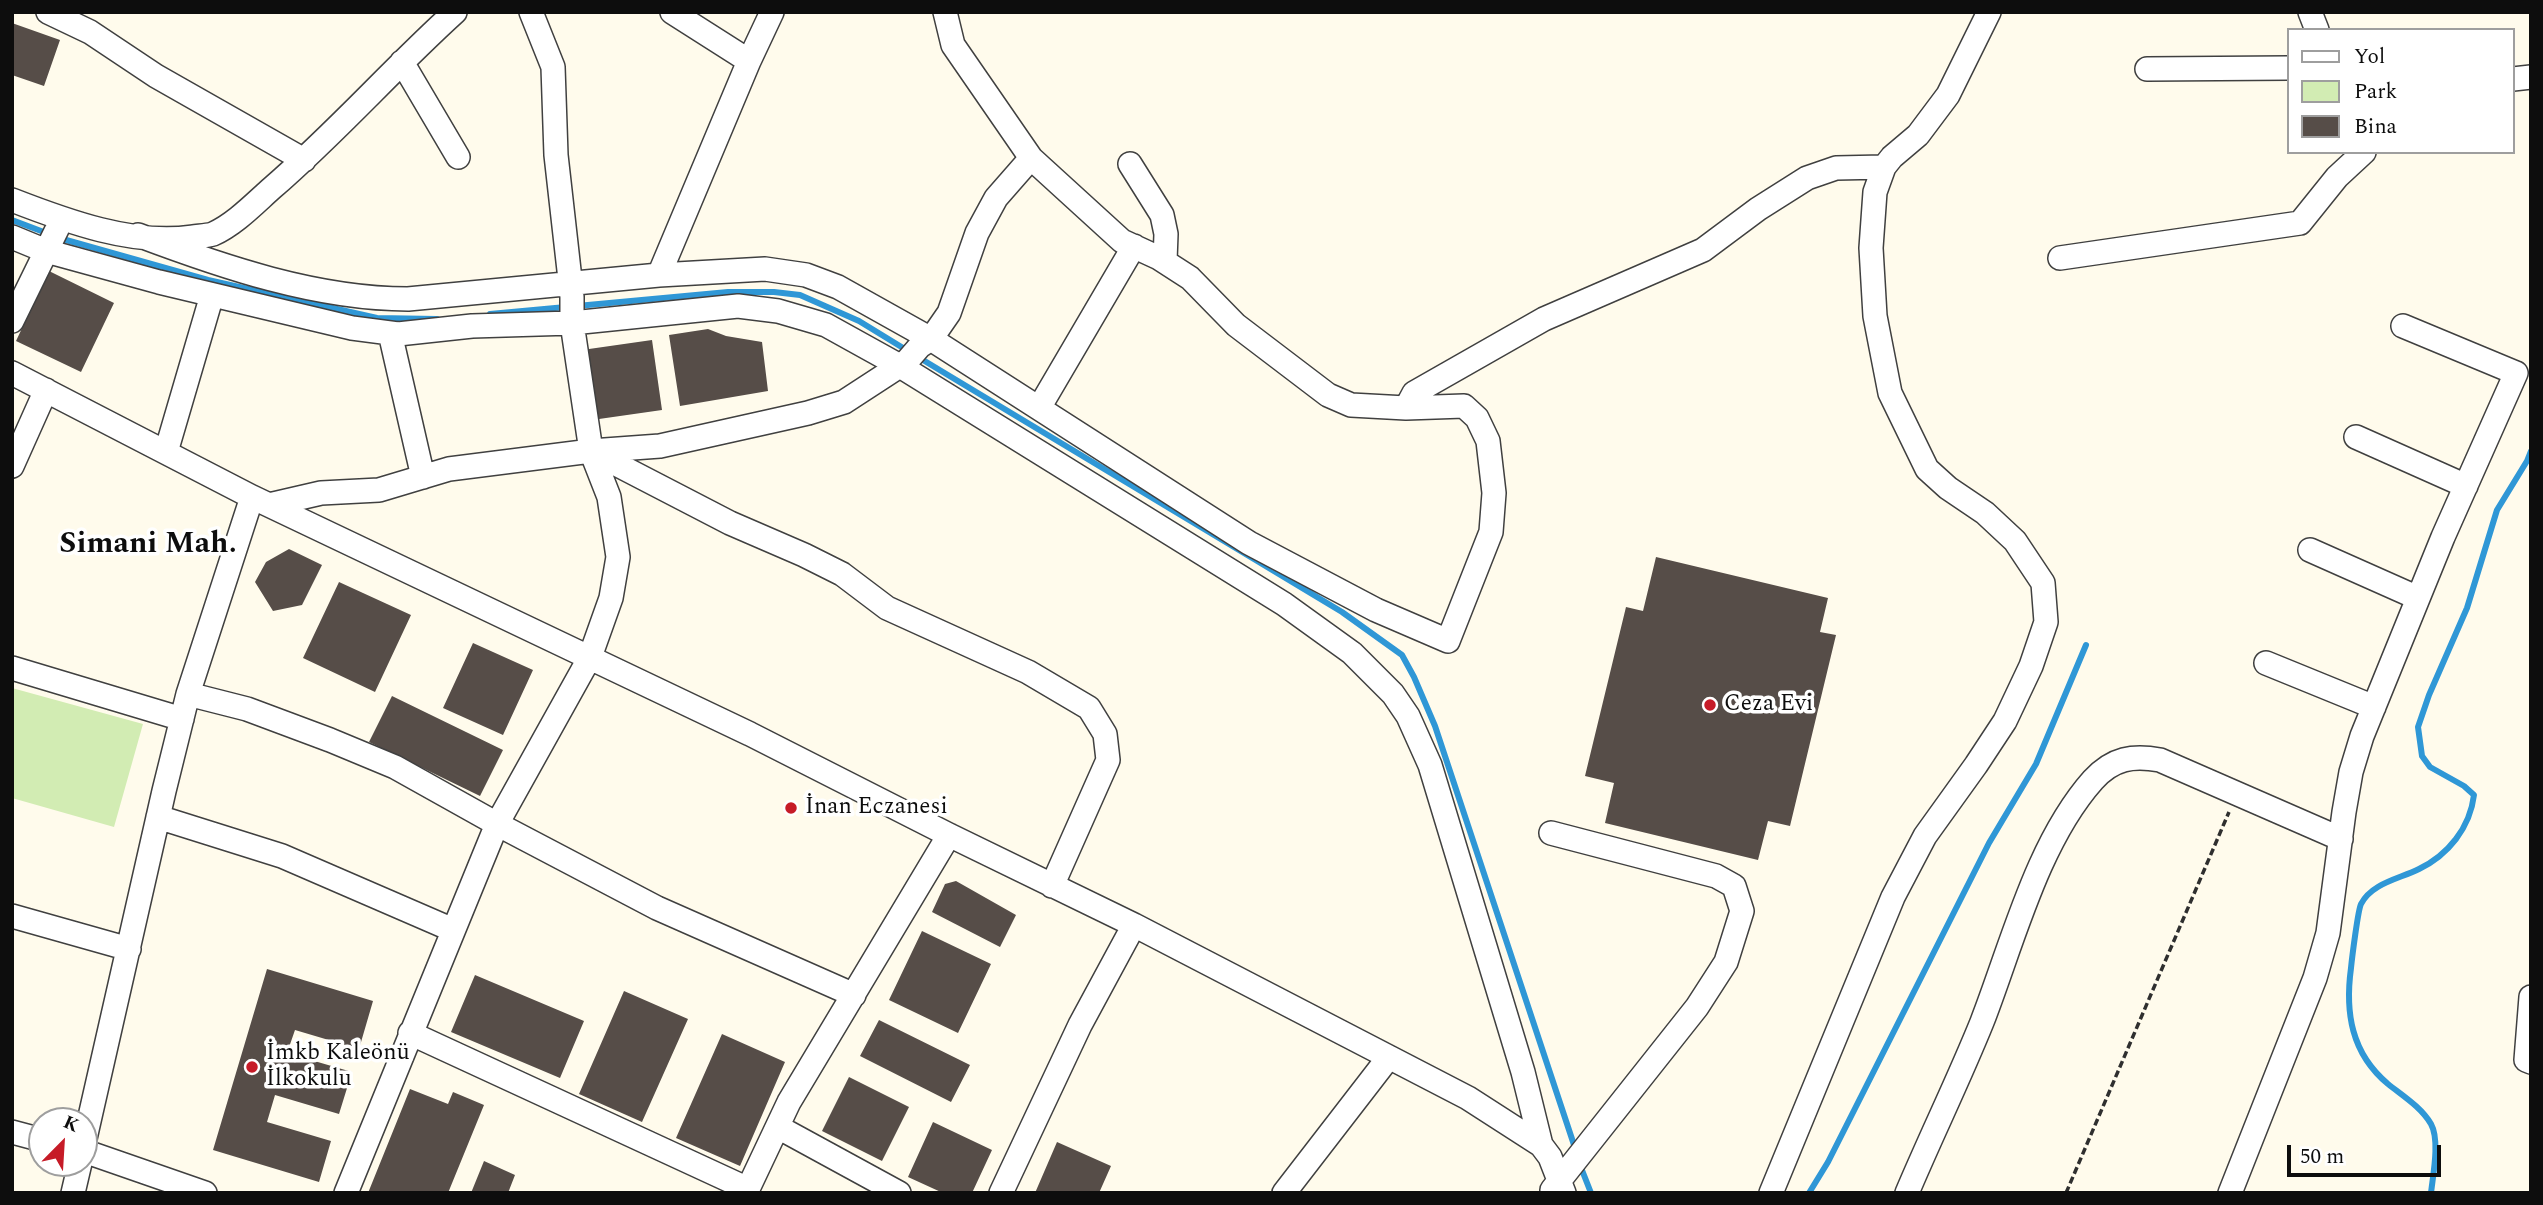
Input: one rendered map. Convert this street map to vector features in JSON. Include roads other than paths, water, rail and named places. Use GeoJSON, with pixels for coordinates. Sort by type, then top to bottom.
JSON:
{"type":"FeatureCollection","features":[{"type":"Feature","properties":{"kind":"street"},"geometry":{"type":"LineString","coordinates":[[48,12],[90,32],[156,76],[304,160]]}},
{"type":"Feature","properties":{"kind":"street"},"geometry":{"type":"LineString","coordinates":[[12,237],[138,235],[175,239],[212,234],[243,213],[304,160],[455,12]]}},
{"type":"Feature","properties":{"kind":"street"},"geometry":{"type":"LineString","coordinates":[[346,1193],[497,824],[590,657],[611,598],[618,557],[609,497],[591,451],[556,155],[553,67],[531,12]]}},
{"type":"Feature","properties":{"kind":"street"},"geometry":{"type":"LineString","coordinates":[[672,12],[749,61]]}},
{"type":"Feature","properties":{"kind":"street"},"geometry":{"type":"LineString","coordinates":[[659,275],[772,12]]}},
{"type":"Feature","properties":{"kind":"street"},"geometry":{"type":"LineString","coordinates":[[138,235],[219,263],[318,290],[369,299],[738,306],[826,324],[914,353],[1039,408],[1249,544],[1376,610],[1448,641],[1491,532],[1494,493],[1488,440],[1477,418],[1464,406],[1406,408],[1351,405],[1328,395],[1236,325],[1190,278],[1164,261],[1122,241],[1031,158],[953,45],[945,12]]}},
{"type":"Feature","properties":{"kind":"street"},"geometry":{"type":"LineString","coordinates":[[1771,1193],[1893,897],[1925,836],[2005,720],[2031,666],[2046,622],[2043,583],[2015,541],[1985,513],[1948,488],[1927,468],[1890,393],[1875,316],[1871,248],[1875,192],[1884,167],[1918,135],[1948,95],[1989,12]]}},
{"type":"Feature","properties":{"kind":"street"},"geometry":{"type":"LineString","coordinates":[[402,62],[458,158]]}},
{"type":"Feature","properties":{"kind":"street"},"geometry":{"type":"LineString","coordinates":[[2147,69],[2288,68]]}},
{"type":"Feature","properties":{"kind":"street"},"geometry":{"type":"LineString","coordinates":[[2060,258],[2300,223],[2337,177],[2362,154]]}},
{"type":"Feature","properties":{"kind":"street"},"geometry":{"type":"LineString","coordinates":[[261,501],[321,493],[379,490],[449,469],[591,451],[660,446],[808,413],[844,402],[914,353],[949,313],[977,233],[996,198],[1031,158]]}},
{"type":"Feature","properties":{"kind":"street"},"geometry":{"type":"LineString","coordinates":[[1130,164],[1161,215],[1166,234],[1164,261]]}},
{"type":"Feature","properties":{"kind":"street"},"geometry":{"type":"LineString","coordinates":[[1406,408],[1414,393],[1544,319],[1703,250],[1758,209],[1807,178],[1836,168],[1884,167]]}},
{"type":"Feature","properties":{"kind":"street"},"geometry":{"type":"LineString","coordinates":[[12,200],[54,235],[212,295],[352,328],[390,333],[472,326],[572,304],[659,275],[765,269],[806,275],[838,287],[914,353],[1352,653],[1393,694],[1408,716],[1430,765],[1523,1072],[1541,1145]]}},
{"type":"Feature","properties":{"kind":"street"},"geometry":{"type":"LineString","coordinates":[[12,321],[54,235]]}},
{"type":"Feature","properties":{"kind":"street"},"geometry":{"type":"LineString","coordinates":[[1039,408],[1134,246]]}},
{"type":"Feature","properties":{"kind":"street"},"geometry":{"type":"LineString","coordinates":[[166,452],[212,295]]}},
{"type":"Feature","properties":{"kind":"street"},"geometry":{"type":"LineString","coordinates":[[2230,1193],[2315,978],[2328,933],[2351,772],[2418,598],[2516,373],[2403,326]]}},
{"type":"Feature","properties":{"kind":"street"},"geometry":{"type":"LineString","coordinates":[[390,333],[423,477]]}},
{"type":"Feature","properties":{"kind":"street"},"geometry":{"type":"LineString","coordinates":[[12,373],[261,501],[750,734],[1134,925],[1468,1098],[1541,1145],[1550,1157],[1561,1183],[1697,1007],[1726,962],[1742,911],[1734,886],[1716,876],[1551,833]]}},
{"type":"Feature","properties":{"kind":"street"},"geometry":{"type":"LineString","coordinates":[[12,466],[46,390]]}},
{"type":"Feature","properties":{"kind":"street"},"geometry":{"type":"LineString","coordinates":[[2356,437],[2466,486]]}},
{"type":"Feature","properties":{"kind":"street"},"geometry":{"type":"LineString","coordinates":[[591,451],[730,523],[842,574],[887,608],[1028,672],[1089,708],[1105,734],[1108,760],[1052,886]]}},
{"type":"Feature","properties":{"kind":"street"},"geometry":{"type":"LineString","coordinates":[[92,1107],[188,694],[261,501]]}},
{"type":"Feature","properties":{"kind":"street"},"geometry":{"type":"LineString","coordinates":[[2310,550],[2418,598]]}},
{"type":"Feature","properties":{"kind":"street"},"geometry":{"type":"LineString","coordinates":[[2266,663],[2374,707]]}},
{"type":"Feature","properties":{"kind":"street"},"geometry":{"type":"LineString","coordinates":[[12,668],[182,719]]}},
{"type":"Feature","properties":{"kind":"street"},"geometry":{"type":"LineString","coordinates":[[188,694],[247,709],[394,767],[657,908],[854,995]]}},
{"type":"Feature","properties":{"kind":"street"},"geometry":{"type":"LineString","coordinates":[[1907,1193],[1981,1023],[2011,940],[2046,856],[2069,814],[2094,779],[2114,764],[2136,756],[2160,760],[2341,839]]}},
{"type":"Feature","properties":{"kind":"street"},"geometry":{"type":"LineString","coordinates":[[158,817],[282,856],[453,930]]}},
{"type":"Feature","properties":{"kind":"street"},"geometry":{"type":"LineString","coordinates":[[410,1033],[747,1191],[789,1102],[949,835]]}},
{"type":"Feature","properties":{"kind":"street"},"geometry":{"type":"LineString","coordinates":[[12,916],[128,949]]}},
{"type":"Feature","properties":{"kind":"street"},"geometry":{"type":"LineString","coordinates":[[1001,1193],[1080,1025],[1134,925]]}},
{"type":"Feature","properties":{"kind":"street"},"geometry":{"type":"LineString","coordinates":[[2531,997],[2526,1060],[2531,1062]]}},
{"type":"Feature","properties":{"kind":"street"},"geometry":{"type":"LineString","coordinates":[[1284,1193],[1389,1058]]}},
{"type":"Feature","properties":{"kind":"street"},"geometry":{"type":"LineString","coordinates":[[778,1127],[899,1193]]}},
{"type":"Feature","properties":{"kind":"street"},"geometry":{"type":"LineString","coordinates":[[98,1156],[205,1193]]}},
{"type":"Feature","properties":{"kind":"waterway"},"geometry":{"type":"LineString","coordinates":[[12,220],[49,234]]}},
{"type":"Feature","properties":{"kind":"waterway"},"geometry":{"type":"LineString","coordinates":[[59,238],[208,280],[377,318],[437,319]]}},
{"type":"Feature","properties":{"kind":"waterway"},"geometry":{"type":"LineString","coordinates":[[577,306],[728,292],[800,295],[859,321],[908,351]]}},
{"type":"Feature","properties":{"kind":"waterway"},"geometry":{"type":"LineString","coordinates":[[490,314],[566,307]]}},
{"type":"Feature","properties":{"kind":"waterway"},"geometry":{"type":"LineString","coordinates":[[918,357],[1342,612],[1402,655],[1435,726],[1576,1151]]}},
{"type":"Feature","properties":{"kind":"waterway"},"geometry":{"type":"LineString","coordinates":[[2431,1193],[2435,1148],[2431,1124],[2417,1107],[2376,1072],[2358,1045],[2353,1031],[2349,984],[2354,945],[2360,908],[2366,897],[2379,886],[2430,863],[2456,839],[2468,819],[2474,795],[2464,786],[2430,767],[2422,756],[2418,727],[2467,608],[2497,510],[2531,451]]}},
{"type":"Feature","properties":{"kind":"waterway"},"geometry":{"type":"LineString","coordinates":[[1809,1193],[1828,1162],[1989,843],[2036,764],[2086,645]]}},
{"type":"Feature","properties":{"kind":"waterway"},"geometry":{"type":"LineString","coordinates":[[1580,1165],[1591,1193]]}},
{"type":"Feature","properties":{"kind":"place","name":"Ceza Evi"},"geometry":{"type":"Point","coordinates":[1710,705]}},
{"type":"Feature","properties":{"kind":"place","name":"İnan Eczanesi"},"geometry":{"type":"Point","coordinates":[791,808]}},
{"type":"Feature","properties":{"kind":"place","name":"İmkb Kaleönü İlkokulu"},"geometry":{"type":"Point","coordinates":[252,1067]}},
{"type":"Feature","properties":{"kind":"district","name":"Simani Mah."},"geometry":{"type":"Point","coordinates":[148,546]}}]}
